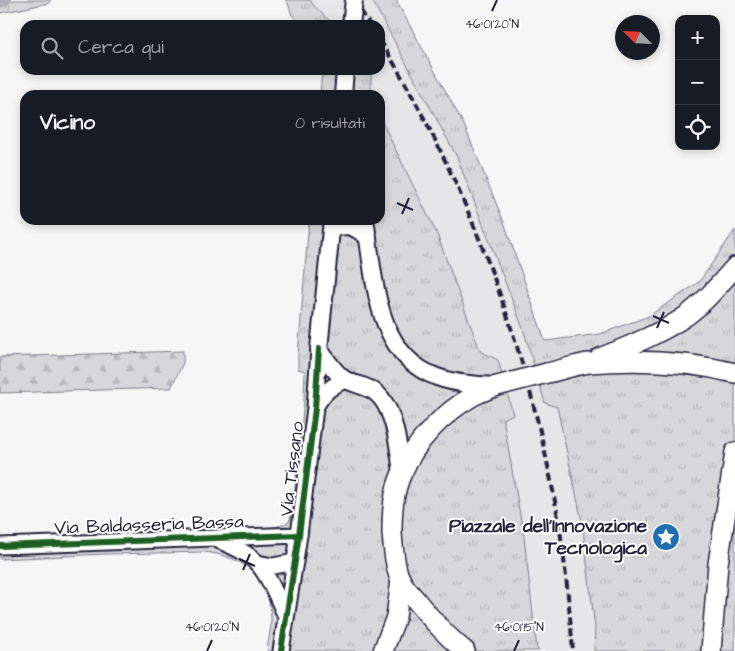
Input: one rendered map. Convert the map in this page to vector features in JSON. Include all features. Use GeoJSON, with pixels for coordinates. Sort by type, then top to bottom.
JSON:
{"type":"FeatureCollection","features":[{"type":"Feature","properties":{"kind":"main road"},"geometry":{"type":"LineString","coordinates":[[352,20],[354,0]]}},
{"type":"Feature","properties":{"kind":"main road","name":"Via Tissano"},"geometry":{"type":"LineString","coordinates":[[319,349],[332,225]]}},
{"type":"Feature","properties":{"kind":"main road"},"geometry":{"type":"LineString","coordinates":[[345,225],[368,237]]}},
{"type":"Feature","properties":{"kind":"main road"},"geometry":{"type":"LineString","coordinates":[[365,225],[381,310],[389,332],[402,354],[425,372],[437,377],[470,384],[497,386]]}},
{"type":"Feature","properties":{"kind":"main road"},"geometry":{"type":"LineString","coordinates":[[587,364],[643,340],[686,315],[715,290],[735,267]]}},
{"type":"Feature","properties":{"kind":"main road"},"geometry":{"type":"LineString","coordinates":[[319,349],[345,380],[377,393],[386,406],[399,449],[402,473]]}},
{"type":"Feature","properties":{"kind":"main road"},"geometry":{"type":"LineString","coordinates":[[383,651],[396,617],[401,580],[393,546],[394,498],[402,473],[418,446],[448,413],[473,396],[497,386],[547,372],[587,364],[646,361],[704,365],[735,373]]}},
{"type":"Feature","properties":{"kind":"main road"},"geometry":{"type":"LineString","coordinates":[[711,651],[718,564],[735,452]]}},
{"type":"Feature","properties":{"kind":"main road"},"geometry":{"type":"LineString","coordinates":[[718,651],[735,474]]}},
{"type":"Feature","properties":{"kind":"main road"},"geometry":{"type":"LineString","coordinates":[[401,580],[434,624],[465,651]]}},
{"type":"Feature","properties":{"kind":"street","name":"Via Tissano"},"geometry":{"type":"LineString","coordinates":[[281,651],[299,535],[315,408],[319,349]]}},
{"type":"Feature","properties":{"kind":"street"},"geometry":{"type":"LineString","coordinates":[[315,408],[322,395],[332,386],[345,380]]}},
{"type":"Feature","properties":{"kind":"street","name":"Via Baldasseria Bassa"},"geometry":{"type":"LineString","coordinates":[[0,546],[299,535]]}},
{"type":"Feature","properties":{"kind":"street","name":"Via Baldasseria Bassa"},"geometry":{"type":"LineString","coordinates":[[215,538],[241,551],[257,563],[269,580],[286,616]]}},
{"type":"Feature","properties":{"kind":"street"},"geometry":{"type":"LineString","coordinates":[[257,563],[273,566],[295,562]]}},
{"type":"Feature","properties":{"kind":"shaded area"},"geometry":{"type":"Polygon","coordinates":[[[310,0],[372,0],[383,20],[329,20],[310,0]]]}},
{"type":"Feature","properties":{"kind":"shaded area"},"geometry":{"type":"Polygon","coordinates":[[[385,24],[457,157],[524,331],[545,403],[557,407],[582,521],[595,628],[594,651],[537,650],[524,537],[503,418],[513,413],[498,360],[480,351],[437,234],[385,128],[385,90],[371,90],[371,75],[385,75],[385,24]]]}},
{"type":"Feature","properties":{"kind":"green space"},"geometry":{"type":"Polygon","coordinates":[[[0,0],[50,0],[50,3],[0,13],[0,0]]]}},
{"type":"Feature","properties":{"kind":"green space"},"geometry":{"type":"Polygon","coordinates":[[[285,0],[310,0],[329,20],[296,20],[292,15],[285,0]]]}},
{"type":"Feature","properties":{"kind":"green space"},"geometry":{"type":"Polygon","coordinates":[[[372,0],[396,0],[464,125],[505,225],[545,341],[600,334],[649,316],[699,282],[735,230],[735,651],[594,651],[595,628],[582,521],[557,407],[545,403],[524,331],[457,157],[385,24],[385,20],[383,20],[372,0]]]}},
{"type":"Feature","properties":{"kind":"green space"},"geometry":{"type":"Polygon","coordinates":[[[322,75],[371,75],[371,90],[320,90],[322,75]]]}},
{"type":"Feature","properties":{"kind":"green space"},"geometry":{"type":"Polygon","coordinates":[[[385,128],[437,234],[480,351],[498,360],[513,414],[503,419],[524,537],[537,649],[539,651],[267,651],[271,620],[270,605],[266,592],[253,572],[243,564],[232,559],[205,552],[0,559],[0,540],[139,536],[247,530],[275,527],[289,522],[293,509],[304,400],[305,371],[298,369],[309,225],[385,225],[385,128]]]}},
{"type":"Feature","properties":{"kind":"green space"},"geometry":{"type":"Polygon","coordinates":[[[183,351],[183,363],[171,388],[0,393],[0,357],[183,351]]]}},
{"type":"Feature","properties":{"kind":"waterway"},"geometry":{"type":"LineString","coordinates":[[0,1],[5,0]]}},
{"type":"Feature","properties":{"kind":"railway"},"geometry":{"type":"LineString","coordinates":[[354,0],[367,20]]}},
{"type":"Feature","properties":{"kind":"railway"},"geometry":{"type":"LineString","coordinates":[[385,49],[441,151],[467,209],[511,328],[529,388],[557,512],[565,564],[573,651]]}},
{"type":"Feature","properties":{"kind":"cycle path"},"geometry":{"type":"LineString","coordinates":[[281,651],[299,535],[315,408],[319,349]]}},
{"type":"Feature","properties":{"kind":"cycle path"},"geometry":{"type":"LineString","coordinates":[[0,546],[299,535]]}},
{"type":"Feature","properties":{"kind":"place","name":"Piazzale dell'Innovazione Tecnologica"},"geometry":{"type":"Point","coordinates":[666,537]}}]}
